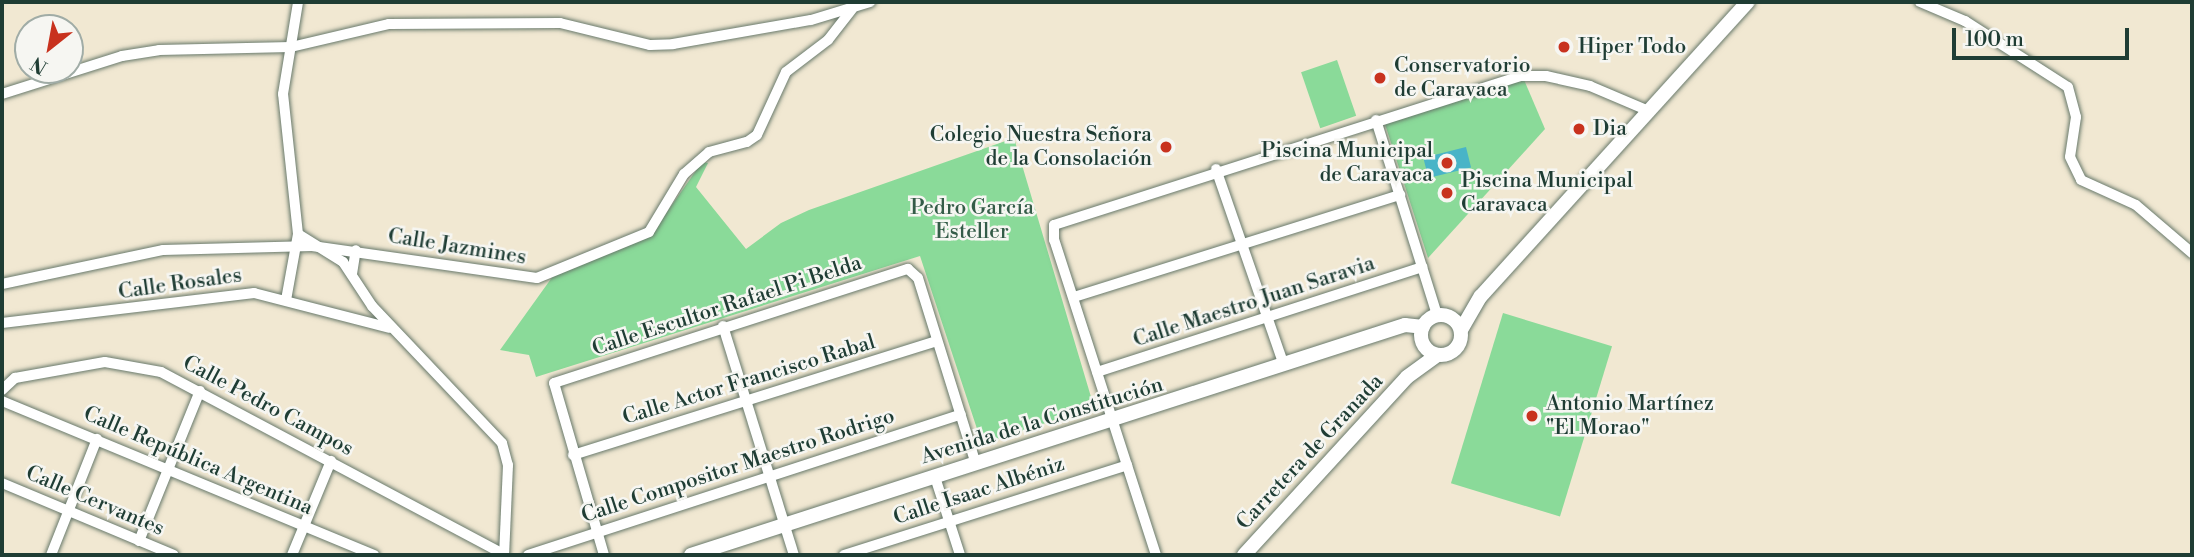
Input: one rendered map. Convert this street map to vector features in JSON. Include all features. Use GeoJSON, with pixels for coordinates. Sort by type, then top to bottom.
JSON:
{"type":"FeatureCollection","features":[{"type":"Feature","properties":{"kind":"main road","name":"Carretera de Granada"},"geometry":{"type":"LineString","coordinates":[[1244,555],[1431,351],[1456,349],[1461,330],[1481,296],[1748,2]]}},
{"type":"Feature","properties":{"kind":"main road","name":"Carretera de Granada"},"geometry":{"type":"LineString","coordinates":[[1423,327],[1481,296]]}},
{"type":"Feature","properties":{"kind":"main road"},"geometry":{"type":"LineString","coordinates":[[1444,316],[1461,330]]}},
{"type":"Feature","properties":{"kind":"main road","name":"Avenida de la Constitución"},"geometry":{"type":"LineString","coordinates":[[691,555],[1113,422],[1405,325],[1423,327]]}},
{"type":"Feature","properties":{"kind":"main road"},"geometry":{"type":"LineString","coordinates":[[1423,327],[1431,351]]}},
{"type":"Feature","properties":{"kind":"street"},"geometry":{"type":"LineString","coordinates":[[286,300],[299,234],[283,94],[299,2]]}},
{"type":"Feature","properties":{"kind":"street"},"geometry":{"type":"LineString","coordinates":[[2,94],[134,54],[290,47],[347,31],[432,21],[560,23],[650,45],[673,44],[852,9],[870,2]]}},
{"type":"Feature","properties":{"kind":"street"},"geometry":{"type":"LineString","coordinates":[[1920,2],[1965,21],[2060,80],[2075,107],[2070,157],[2081,180],[2136,205],[2192,253]]}},
{"type":"Feature","properties":{"kind":"street","name":"Calle Jazmines"},"geometry":{"type":"LineString","coordinates":[[2,284],[163,250],[296,246],[356,250],[537,278],[643,237],[653,229],[684,174],[709,152],[747,142],[757,135],[786,72],[828,40],[852,9]]}},
{"type":"Feature","properties":{"kind":"street"},"geometry":{"type":"LineString","coordinates":[[1156,555],[1053,227],[1216,169],[1532,74],[1590,86],[1648,111]]}},
{"type":"Feature","properties":{"kind":"street"},"geometry":{"type":"LineString","coordinates":[[1376,120],[1422,267],[1444,316]]}},
{"type":"Feature","properties":{"kind":"street"},"geometry":{"type":"LineString","coordinates":[[1216,169],[1284,365]]}},
{"type":"Feature","properties":{"kind":"street"},"geometry":{"type":"LineString","coordinates":[[1074,297],[1400,195]]}},
{"type":"Feature","properties":{"kind":"street"},"geometry":{"type":"LineString","coordinates":[[299,234],[312,246],[337,258],[352,274],[368,300],[506,449],[504,555]]}},
{"type":"Feature","properties":{"kind":"street"},"geometry":{"type":"LineString","coordinates":[[352,274],[356,250]]}},
{"type":"Feature","properties":{"kind":"street","name":"Calle Maestro Juan Saravia"},"geometry":{"type":"LineString","coordinates":[[1097,373],[1422,267]]}},
{"type":"Feature","properties":{"kind":"street","name":"Calle Escultor Rafael Pi Belda"},"geometry":{"type":"LineString","coordinates":[[573,455],[553,384],[723,326],[913,270],[936,341]]}},
{"type":"Feature","properties":{"kind":"street","name":"Calle Rosales"},"geometry":{"type":"LineString","coordinates":[[2,323],[245,293],[357,316],[399,334]]}},
{"type":"Feature","properties":{"kind":"street"},"geometry":{"type":"LineString","coordinates":[[357,316],[369,308],[368,300]]}},
{"type":"Feature","properties":{"kind":"street"},"geometry":{"type":"LineString","coordinates":[[723,326],[794,555]]}},
{"type":"Feature","properties":{"kind":"street"},"geometry":{"type":"LineString","coordinates":[[936,341],[976,464]]}},
{"type":"Feature","properties":{"kind":"street","name":"Calle Actor Francisco Rabal"},"geometry":{"type":"LineString","coordinates":[[573,455],[936,341]]}},
{"type":"Feature","properties":{"kind":"street","name":"Calle Pedro Campos"},"geometry":{"type":"LineString","coordinates":[[2,390],[15,378],[105,362],[146,367],[200,391],[504,555]]}},
{"type":"Feature","properties":{"kind":"street"},"geometry":{"type":"LineString","coordinates":[[139,541],[200,391]]}},
{"type":"Feature","properties":{"kind":"street","name":"Calle República Argentina"},"geometry":{"type":"LineString","coordinates":[[3,400],[374,555]]}},
{"type":"Feature","properties":{"kind":"street","name":"Calle Compositor Maestro Rodrigo"},"geometry":{"type":"LineString","coordinates":[[528,555],[961,414]]}},
{"type":"Feature","properties":{"kind":"street"},"geometry":{"type":"LineString","coordinates":[[51,555],[97,439]]}},
{"type":"Feature","properties":{"kind":"street"},"geometry":{"type":"LineString","coordinates":[[573,455],[604,555]]}},
{"type":"Feature","properties":{"kind":"street"},"geometry":{"type":"LineString","coordinates":[[292,555],[331,461]]}},
{"type":"Feature","properties":{"kind":"street","name":"Calle Isaac Albéniz"},"geometry":{"type":"LineString","coordinates":[[844,555],[1127,465]]}},
{"type":"Feature","properties":{"kind":"street"},"geometry":{"type":"LineString","coordinates":[[935,477],[960,555]]}},
{"type":"Feature","properties":{"kind":"street","name":"Calle Cervantes"},"geometry":{"type":"LineString","coordinates":[[2,483],[174,555]]}},
{"type":"Feature","properties":{"kind":"green space"},"geometry":{"type":"Polygon","coordinates":[[[1337,60],[1356,116],[1320,128],[1301,72],[1337,60]]]}},
{"type":"Feature","properties":{"kind":"green space","name":"Piscina Municipal Caravaca"},"geometry":{"type":"Polygon","coordinates":[[[1522,75],[1545,129],[1428,258],[1383,118],[1522,75]]]}},
{"type":"Feature","properties":{"kind":"green space","name":"Pedro García Esteller"},"geometry":{"type":"Polygon","coordinates":[[[1014,138],[1094,407],[982,444],[920,256],[536,377],[529,355],[500,350],[553,276],[653,232],[702,162],[708,163],[696,187],[746,249],[781,223],[809,210],[1014,138]]]}},
{"type":"Feature","properties":{"kind":"green space","name":"Antonio Martínez \"El Morao\""},"geometry":{"type":"Polygon","coordinates":[[[1503,313],[1612,346],[1560,517],[1451,483],[1503,313]]]}},
{"type":"Feature","properties":{"kind":"water","name":"Piscina Municipal de Caravaca"},"geometry":{"type":"Polygon","coordinates":[[[1466,147],[1471,167],[1428,178],[1423,158],[1466,147]]]}},
{"type":"Feature","properties":{"kind":"place","name":"Hiper Todo"},"geometry":{"type":"Point","coordinates":[1564,47]}},
{"type":"Feature","properties":{"kind":"place","name":"Conservatorio de Caravaca"},"geometry":{"type":"Point","coordinates":[1380,78]}},
{"type":"Feature","properties":{"kind":"place","name":"Dia"},"geometry":{"type":"Point","coordinates":[1579,129]}},
{"type":"Feature","properties":{"kind":"place","name":"Colegio Nuestra Señora de la Consolación"},"geometry":{"type":"Point","coordinates":[1166,147]}},
{"type":"Feature","properties":{"kind":"place","name":"Piscina Municipal de Caravaca"},"geometry":{"type":"Point","coordinates":[1447,163]}},
{"type":"Feature","properties":{"kind":"place","name":"Piscina Municipal Caravaca"},"geometry":{"type":"Point","coordinates":[1447,193]}},
{"type":"Feature","properties":{"kind":"place","name":"Antonio Martínez \"El Morao\""},"geometry":{"type":"Point","coordinates":[1532,416]}}]}
